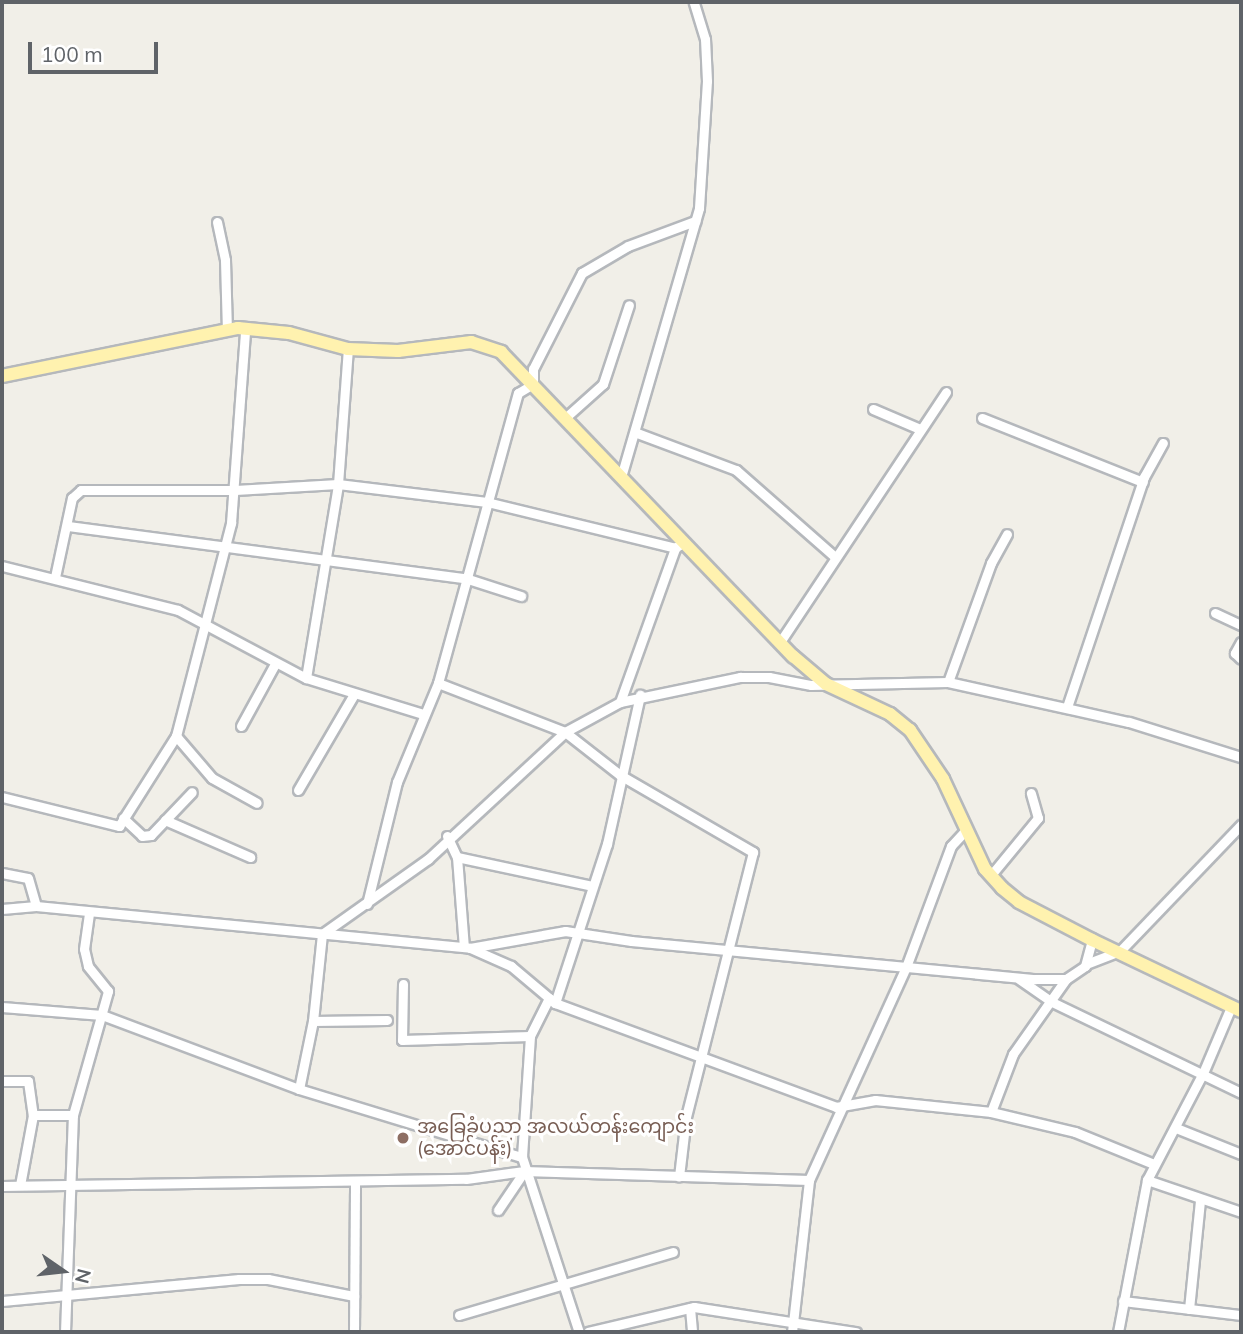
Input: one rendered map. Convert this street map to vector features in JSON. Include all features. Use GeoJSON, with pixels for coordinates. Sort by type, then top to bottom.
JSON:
{"type":"FeatureCollection","features":[{"type":"Feature","properties":{"kind":"main road"},"geometry":{"type":"LineString","coordinates":[[4,376],[227,330],[289,333],[348,349],[398,351],[471,342],[501,352],[621,477],[680,545],[779,642],[826,684],[890,714],[911,730],[943,779],[964,832],[991,875],[1019,902],[1236,1009]]}},
{"type":"Feature","properties":{"kind":"street"},"geometry":{"type":"LineString","coordinates":[[621,477],[638,433],[695,221],[708,81],[705,39],[694,2]]}},
{"type":"Feature","properties":{"kind":"street"},"geometry":{"type":"LineString","coordinates":[[367,904],[394,793],[423,714],[438,683],[518,394],[533,384],[533,369],[582,272],[628,246],[695,221]]}},
{"type":"Feature","properties":{"kind":"street"},"geometry":{"type":"LineString","coordinates":[[217,222],[225,260],[227,330]]}},
{"type":"Feature","properties":{"kind":"street"},"geometry":{"type":"LineString","coordinates":[[565,418],[603,384],[629,305]]}},
{"type":"Feature","properties":{"kind":"street"},"geometry":{"type":"LineString","coordinates":[[2,797],[114,827],[123,818],[176,736],[207,626],[235,490],[245,331]]}},
{"type":"Feature","properties":{"kind":"street"},"geometry":{"type":"LineString","coordinates":[[306,678],[338,484],[348,349]]}},
{"type":"Feature","properties":{"kind":"street"},"geometry":{"type":"LineString","coordinates":[[779,642],[946,392]]}},
{"type":"Feature","properties":{"kind":"street"},"geometry":{"type":"LineString","coordinates":[[873,409],[920,429]]}},
{"type":"Feature","properties":{"kind":"street"},"geometry":{"type":"LineString","coordinates":[[982,418],[1143,482]]}},
{"type":"Feature","properties":{"kind":"street"},"geometry":{"type":"LineString","coordinates":[[638,433],[736,470],[835,557]]}},
{"type":"Feature","properties":{"kind":"street"},"geometry":{"type":"LineString","coordinates":[[1067,707],[1143,482],[1163,443]]}},
{"type":"Feature","properties":{"kind":"street"},"geometry":{"type":"LineString","coordinates":[[55,577],[72,498],[81,490],[235,490],[338,484],[486,502],[680,545],[620,702]]}},
{"type":"Feature","properties":{"kind":"street"},"geometry":{"type":"LineString","coordinates":[[68,526],[325,557],[465,578],[521,596]]}},
{"type":"Feature","properties":{"kind":"street"},"geometry":{"type":"LineString","coordinates":[[948,682],[991,563],[1007,534]]}},
{"type":"Feature","properties":{"kind":"street"},"geometry":{"type":"LineString","coordinates":[[2,566],[55,577],[178,610],[275,664],[306,678],[353,696],[423,714]]}},
{"type":"Feature","properties":{"kind":"street"},"geometry":{"type":"LineString","coordinates":[[1215,613],[1241,625]]}},
{"type":"Feature","properties":{"kind":"street"},"geometry":{"type":"LineString","coordinates":[[1241,642],[1235,653],[1241,659]]}},
{"type":"Feature","properties":{"kind":"street"},"geometry":{"type":"LineString","coordinates":[[241,726],[275,664]]}},
{"type":"Feature","properties":{"kind":"street"},"geometry":{"type":"LineString","coordinates":[[322,934],[428,859],[447,836],[565,732],[620,702],[640,695],[740,677],[826,684],[948,682],[1067,707],[1241,757]]}},
{"type":"Feature","properties":{"kind":"street"},"geometry":{"type":"LineString","coordinates":[[438,683],[565,732],[620,775],[753,852],[700,1056],[679,1177]]}},
{"type":"Feature","properties":{"kind":"street"},"geometry":{"type":"LineString","coordinates":[[579,1332],[524,1171],[522,1157],[530,1036],[552,1001],[607,844],[620,775],[640,695]]}},
{"type":"Feature","properties":{"kind":"street"},"geometry":{"type":"LineString","coordinates":[[298,790],[353,696]]}},
{"type":"Feature","properties":{"kind":"street"},"geometry":{"type":"LineString","coordinates":[[176,736],[212,778],[257,803]]}},
{"type":"Feature","properties":{"kind":"street"},"geometry":{"type":"LineString","coordinates":[[123,818],[146,836],[192,792]]}},
{"type":"Feature","properties":{"kind":"street"},"geometry":{"type":"LineString","coordinates":[[991,875],[1038,818],[1031,793]]}},
{"type":"Feature","properties":{"kind":"street"},"geometry":{"type":"LineString","coordinates":[[165,820],[250,857]]}},
{"type":"Feature","properties":{"kind":"street"},"geometry":{"type":"LineString","coordinates":[[990,1112],[1013,1054],[1066,979],[1086,964],[1120,951],[1241,825]]}},
{"type":"Feature","properties":{"kind":"street"},"geometry":{"type":"LineString","coordinates":[[792,1327],[809,1180],[906,967],[951,846],[964,832]]}},
{"type":"Feature","properties":{"kind":"street"},"geometry":{"type":"LineString","coordinates":[[447,836],[457,857],[467,947]]}},
{"type":"Feature","properties":{"kind":"street"},"geometry":{"type":"LineString","coordinates":[[457,857],[592,886]]}},
{"type":"Feature","properties":{"kind":"street"},"geometry":{"type":"LineString","coordinates":[[2,873],[28,878],[37,906]]}},
{"type":"Feature","properties":{"kind":"street"},"geometry":{"type":"LineString","coordinates":[[2,909],[37,906],[467,947],[545,931],[575,932],[906,967],[1066,979]]}},
{"type":"Feature","properties":{"kind":"street"},"geometry":{"type":"LineString","coordinates":[[65,1332],[68,1186],[73,1115],[108,991],[88,966],[84,949],[89,912]]}},
{"type":"Feature","properties":{"kind":"street"},"geometry":{"type":"LineString","coordinates":[[299,1089],[313,1021],[322,934]]}},
{"type":"Feature","properties":{"kind":"street"},"geometry":{"type":"LineString","coordinates":[[1086,964],[1092,940]]}},
{"type":"Feature","properties":{"kind":"street"},"geometry":{"type":"LineString","coordinates":[[467,947],[511,966],[552,1001],[835,1107],[842,1103],[875,1100],[990,1112],[1075,1132],[1154,1164]]}},
{"type":"Feature","properties":{"kind":"street"},"geometry":{"type":"LineString","coordinates":[[1017,977],[1052,1002],[1241,1093]]}},
{"type":"Feature","properties":{"kind":"street"},"geometry":{"type":"LineString","coordinates":[[403,984],[401,1040],[530,1036]]}},
{"type":"Feature","properties":{"kind":"street"},"geometry":{"type":"LineString","coordinates":[[2,1007],[102,1015],[299,1089],[522,1157]]}},
{"type":"Feature","properties":{"kind":"street"},"geometry":{"type":"LineString","coordinates":[[1118,1332],[1147,1180],[1236,1009]]}},
{"type":"Feature","properties":{"kind":"street"},"geometry":{"type":"LineString","coordinates":[[313,1021],[387,1020]]}},
{"type":"Feature","properties":{"kind":"street"},"geometry":{"type":"LineString","coordinates":[[2,1081],[28,1081],[33,1115],[20,1185]]}},
{"type":"Feature","properties":{"kind":"street"},"geometry":{"type":"LineString","coordinates":[[33,1115],[73,1115]]}},
{"type":"Feature","properties":{"kind":"street"},"geometry":{"type":"LineString","coordinates":[[1176,1128],[1241,1154]]}},
{"type":"Feature","properties":{"kind":"street"},"geometry":{"type":"LineString","coordinates":[[2,1186],[466,1179],[524,1171],[809,1180]]}},
{"type":"Feature","properties":{"kind":"street"},"geometry":{"type":"LineString","coordinates":[[498,1209],[510,1185],[524,1171]]}},
{"type":"Feature","properties":{"kind":"street"},"geometry":{"type":"LineString","coordinates":[[1147,1180],[1241,1212]]}},
{"type":"Feature","properties":{"kind":"street"},"geometry":{"type":"LineString","coordinates":[[354,1332],[355,1181]]}},
{"type":"Feature","properties":{"kind":"street"},"geometry":{"type":"LineString","coordinates":[[1189,1309],[1200,1200]]}},
{"type":"Feature","properties":{"kind":"street"},"geometry":{"type":"LineString","coordinates":[[459,1315],[673,1252]]}},
{"type":"Feature","properties":{"kind":"street"},"geometry":{"type":"LineString","coordinates":[[2,1301],[66,1298],[239,1279],[268,1279],[354,1296]]}},
{"type":"Feature","properties":{"kind":"street"},"geometry":{"type":"LineString","coordinates":[[1124,1301],[1241,1315]]}},
{"type":"Feature","properties":{"kind":"street"},"geometry":{"type":"LineString","coordinates":[[690,1308],[692,1332]]}},
{"type":"Feature","properties":{"kind":"street"},"geometry":{"type":"LineString","coordinates":[[588,1332],[690,1308],[792,1327],[856,1332]]}},
{"type":"Feature","properties":{"kind":"place","name":"အခြေခံပညာ အလယ်တန်းကျောင်း (အောင်ပန်း)"},"geometry":{"type":"Point","coordinates":[403,1138]}}]}
